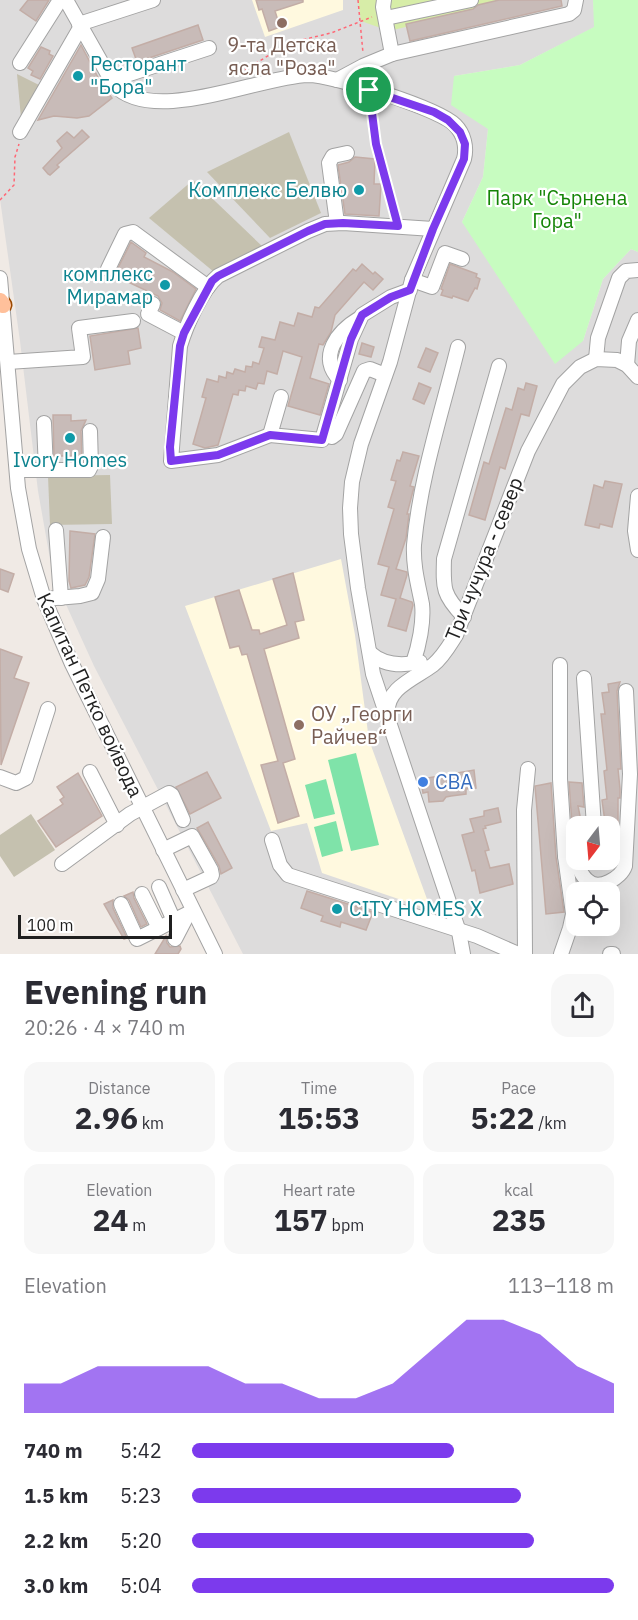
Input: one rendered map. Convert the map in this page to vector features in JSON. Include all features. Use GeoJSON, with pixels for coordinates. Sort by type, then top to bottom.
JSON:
{"type":"FeatureCollection","features":[{"type":"Feature","properties":{"kind":"street"},"geometry":{"type":"LineString","coordinates":[[20,63],[60,0]]}},
{"type":"Feature","properties":{"kind":"street"},"geometry":{"type":"LineString","coordinates":[[66,0],[111,80],[118,89],[139,100],[158,102],[192,98],[305,75],[325,77],[434,112],[455,125],[462,136],[464,159],[411,285],[400,329],[361,444],[350,501],[351,534],[373,674],[459,932],[463,954]]}},
{"type":"Feature","properties":{"kind":"street"},"geometry":{"type":"LineString","coordinates":[[20,132],[80,26],[153,0]]}},
{"type":"Feature","properties":{"kind":"street"},"geometry":{"type":"LineString","coordinates":[[384,0],[383,7],[392,54]]}},
{"type":"Feature","properties":{"kind":"street"},"geometry":{"type":"LineString","coordinates":[[386,18],[471,0]]}},
{"type":"Feature","properties":{"kind":"street"},"geometry":{"type":"LineString","coordinates":[[337,80],[392,54],[569,14],[576,6],[576,0]]}},
{"type":"Feature","properties":{"kind":"street"},"geometry":{"type":"LineString","coordinates":[[111,80],[209,48]]}},
{"type":"Feature","properties":{"kind":"street"},"geometry":{"type":"LineString","coordinates":[[337,223],[328,165],[332,157],[347,153]]}},
{"type":"Feature","properties":{"kind":"street"},"geometry":{"type":"LineString","coordinates":[[433,229],[325,224],[218,276],[208,286],[184,333],[180,346],[171,461],[218,455],[270,435],[322,440],[351,339],[360,318],[411,285],[432,287],[445,253],[462,259]]}},
{"type":"Feature","properties":{"kind":"street"},"geometry":{"type":"LineString","coordinates":[[108,269],[125,234],[133,232],[208,286]]}},
{"type":"Feature","properties":{"kind":"street"},"geometry":{"type":"LineString","coordinates":[[638,270],[626,271],[619,278],[598,338],[596,359],[617,360],[627,365],[638,377]]}},
{"type":"Feature","properties":{"kind":"street","name":"Капитан Петко войвода"},"geometry":{"type":"LineString","coordinates":[[0,278],[18,488],[29,549],[44,599],[72,664],[183,890],[191,913],[215,954]]}},
{"type":"Feature","properties":{"kind":"street"},"geometry":{"type":"LineString","coordinates":[[153,304],[148,314],[184,333]]}},
{"type":"Feature","properties":{"kind":"street"},"geometry":{"type":"LineString","coordinates":[[627,365],[629,341],[638,320]]}},
{"type":"Feature","properties":{"kind":"street"},"geometry":{"type":"LineString","coordinates":[[8,362],[83,357],[79,328],[133,321]]}},
{"type":"Feature","properties":{"kind":"street"},"geometry":{"type":"LineString","coordinates":[[413,663],[417,652],[422,607],[416,578],[414,547],[417,525],[422,494],[458,348]]}},
{"type":"Feature","properties":{"kind":"street","name":"Три чучура - север"},"geometry":{"type":"LineString","coordinates":[[370,653],[389,663],[413,663],[442,657],[464,617],[524,461],[550,406],[562,384],[580,367],[596,359]]}},
{"type":"Feature","properties":{"kind":"street"},"geometry":{"type":"LineString","coordinates":[[464,617],[449,602],[443,584],[444,559],[499,366]]}},
{"type":"Feature","properties":{"kind":"street"},"geometry":{"type":"LineString","coordinates":[[324,435],[332,437],[336,434],[365,370],[370,369],[385,375]]}},
{"type":"Feature","properties":{"kind":"street"},"geometry":{"type":"LineString","coordinates":[[270,435],[281,397]]}},
{"type":"Feature","properties":{"kind":"street"},"geometry":{"type":"LineString","coordinates":[[44,423],[46,470]]}},
{"type":"Feature","properties":{"kind":"street"},"geometry":{"type":"LineString","coordinates":[[16,470],[85,471],[91,469],[90,431]]}},
{"type":"Feature","properties":{"kind":"street"},"geometry":{"type":"LineString","coordinates":[[638,496],[635,531],[638,550]]}},
{"type":"Feature","properties":{"kind":"street"},"geometry":{"type":"LineString","coordinates":[[57,530],[61,598]]}},
{"type":"Feature","properties":{"kind":"street"},"geometry":{"type":"LineString","coordinates":[[44,599],[86,595],[95,589],[103,537]]}},
{"type":"Feature","properties":{"kind":"street"},"geometry":{"type":"LineString","coordinates":[[388,722],[388,702],[406,683],[442,657]]}},
{"type":"Feature","properties":{"kind":"street"},"geometry":{"type":"LineString","coordinates":[[373,674],[378,665],[389,663]]}},
{"type":"Feature","properties":{"kind":"street"},"geometry":{"type":"LineString","coordinates":[[560,665],[560,779],[566,816]]}},
{"type":"Feature","properties":{"kind":"street"},"geometry":{"type":"LineString","coordinates":[[373,674],[384,683],[406,683]]}},
{"type":"Feature","properties":{"kind":"street"},"geometry":{"type":"LineString","coordinates":[[584,678],[593,816]]}},
{"type":"Feature","properties":{"kind":"street"},"geometry":{"type":"LineString","coordinates":[[565,856],[576,862],[587,881],[593,883],[605,882],[623,874],[628,834],[630,774],[626,691]]}},
{"type":"Feature","properties":{"kind":"street"},"geometry":{"type":"LineString","coordinates":[[0,777],[16,783],[26,778],[48,709]]}},
{"type":"Feature","properties":{"kind":"street"},"geometry":{"type":"LineString","coordinates":[[525,954],[524,810],[528,769]]}},
{"type":"Feature","properties":{"kind":"street"},"geometry":{"type":"LineString","coordinates":[[90,772],[117,825]]}},
{"type":"Feature","properties":{"kind":"street"},"geometry":{"type":"LineString","coordinates":[[62,864],[130,814],[171,794],[183,820]]}},
{"type":"Feature","properties":{"kind":"street"},"geometry":{"type":"LineString","coordinates":[[163,850],[192,836],[211,870],[213,875],[211,877],[183,890]]}},
{"type":"Feature","properties":{"kind":"street"},"geometry":{"type":"LineString","coordinates":[[272,840],[280,865],[288,875],[477,936],[518,954]]}},
{"type":"Feature","properties":{"kind":"street"},"geometry":{"type":"LineString","coordinates":[[561,954],[573,914],[566,853]]}},
{"type":"Feature","properties":{"kind":"street"},"geometry":{"type":"LineString","coordinates":[[159,887],[174,921]]}},
{"type":"Feature","properties":{"kind":"street"},"geometry":{"type":"LineString","coordinates":[[142,894],[159,928]]}},
{"type":"Feature","properties":{"kind":"street"},"geometry":{"type":"LineString","coordinates":[[121,904],[137,939],[191,913]]}},
{"type":"Feature","properties":{"kind":"street"},"geometry":{"type":"LineString","coordinates":[[175,939],[191,913]]}},
{"type":"Feature","properties":{"kind":"path"},"geometry":{"type":"LineString","coordinates":[[358,0],[363,66]]}},
{"type":"Feature","properties":{"kind":"path"},"geometry":{"type":"LineString","coordinates":[[230,79],[289,43],[331,33],[361,21]]}},
{"type":"Feature","properties":{"kind":"path"},"geometry":{"type":"LineString","coordinates":[[369,90],[376,144],[398,226]]}},
{"type":"Feature","properties":{"kind":"shaded area"},"geometry":{"type":"Polygon","coordinates":[[[0,0],[593,0],[595,27],[520,65],[454,76],[488,129],[483,177],[462,222],[583,341],[603,279],[631,249],[638,252],[638,954],[243,954],[94,666],[53,576],[38,491],[0,199],[0,0]]]}},
{"type":"Feature","properties":{"kind":"shaded area","name":"9-та Детска ясла \"Роза\""},"geometry":{"type":"Polygon","coordinates":[[[252,0],[343,0],[343,10],[265,37],[252,0]]]}},
{"type":"Feature","properties":{"kind":"shaded area"},"geometry":{"type":"Polygon","coordinates":[[[17,74],[39,85],[21,118],[17,74]]]}},
{"type":"Feature","properties":{"kind":"shaded area"},"geometry":{"type":"Polygon","coordinates":[[[289,132],[321,213],[270,238],[207,172],[289,132]]]}},
{"type":"Feature","properties":{"kind":"shaded area"},"geometry":{"type":"Polygon","coordinates":[[[193,180],[263,247],[214,272],[149,218],[193,180]]]}},
{"type":"Feature","properties":{"kind":"shaded area"},"geometry":{"type":"Polygon","coordinates":[[[110,475],[112,524],[50,525],[48,476],[110,475]]]}},
{"type":"Feature","properties":{"kind":"shaded area","name":"ОУ „Георги Райчев“"},"geometry":{"type":"Polygon","coordinates":[[[341,559],[355,635],[369,740],[431,910],[322,873],[307,823],[271,831],[185,606],[341,559]]]}},
{"type":"Feature","properties":{"kind":"shaded area"},"geometry":{"type":"Polygon","coordinates":[[[31,814],[55,850],[14,877],[0,856],[0,835],[31,814]]]}},
{"type":"Feature","properties":{"kind":"green space"},"geometry":{"type":"Polygon","coordinates":[[[358,0],[517,0],[389,31],[361,21],[358,0]]]}},
{"type":"Feature","properties":{"kind":"green space","name":"Парк \"Сърнена Гора\""},"geometry":{"type":"Polygon","coordinates":[[[593,0],[638,0],[638,252],[631,249],[603,279],[583,341],[555,364],[462,222],[483,177],[488,129],[451,105],[454,76],[520,65],[594,27],[593,0]]]}},
{"type":"Feature","properties":{"kind":"green space"},"geometry":{"type":"Polygon","coordinates":[[[356,753],[379,845],[351,851],[328,760],[356,753]]]}},
{"type":"Feature","properties":{"kind":"green space"},"geometry":{"type":"Polygon","coordinates":[[[326,779],[335,814],[314,819],[305,785],[326,779]]]}},
{"type":"Feature","properties":{"kind":"green space"},"geometry":{"type":"Polygon","coordinates":[[[336,821],[343,851],[322,857],[314,827],[336,821]]]}},
{"type":"Feature","properties":{"kind":"building"},"geometry":{"type":"Polygon","coordinates":[[[28,0],[49,0],[36,21],[20,10],[28,0]]]}},
{"type":"Feature","properties":{"kind":"building"},"geometry":{"type":"Polygon","coordinates":[[[256,0],[303,0],[303,2],[275,11],[280,27],[269,31],[262,9],[259,10],[256,0]]]}},
{"type":"Feature","properties":{"kind":"building"},"geometry":{"type":"Polygon","coordinates":[[[499,0],[561,0],[562,6],[410,41],[406,24],[473,9],[478,5],[499,0]]]}},
{"type":"Feature","properties":{"kind":"building"},"geometry":{"type":"Polygon","coordinates":[[[198,25],[203,40],[137,62],[132,48],[198,25]]]}},
{"type":"Feature","properties":{"kind":"building","name":"Ресторант \"Бора\""},"geometry":{"type":"Polygon","coordinates":[[[81,45],[102,85],[112,98],[89,116],[77,118],[54,116],[38,120],[81,45]]]}},
{"type":"Feature","properties":{"kind":"building"},"geometry":{"type":"Polygon","coordinates":[[[41,47],[50,51],[49,54],[53,56],[40,79],[31,75],[33,71],[28,68],[41,47]]]}},
{"type":"Feature","properties":{"kind":"building"},"geometry":{"type":"Polygon","coordinates":[[[82,130],[89,137],[57,165],[59,167],[50,175],[48,174],[43,168],[62,148],[57,141],[67,132],[74,138],[82,130]]]}},
{"type":"Feature","properties":{"kind":"building","name":"Комплекс Белвю"},"geometry":{"type":"Polygon","coordinates":[[[355,157],[375,159],[374,184],[381,184],[379,216],[345,214],[338,165],[349,162],[355,157]]]}},
{"type":"Feature","properties":{"kind":"building","name":"комплекс Мирамар"},"geometry":{"type":"Polygon","coordinates":[[[131,242],[146,253],[144,257],[173,272],[196,289],[180,321],[160,310],[162,303],[158,296],[130,283],[133,278],[117,270],[131,242]]]}},
{"type":"Feature","properties":{"kind":"building"},"geometry":{"type":"Polygon","coordinates":[[[362,264],[383,279],[373,290],[364,282],[335,315],[331,332],[323,345],[319,344],[310,378],[329,384],[320,415],[288,406],[302,357],[283,351],[277,374],[267,371],[264,384],[258,383],[256,389],[246,386],[245,391],[239,390],[238,395],[233,394],[218,445],[205,448],[193,444],[206,398],[202,397],[207,379],[218,382],[219,376],[226,378],[227,372],[233,374],[235,369],[245,372],[246,366],[252,367],[253,362],[259,364],[264,348],[259,347],[262,337],[275,340],[280,322],[294,326],[298,313],[312,317],[315,307],[319,308],[353,269],[356,271],[362,264]]]}},
{"type":"Feature","properties":{"kind":"building"},"geometry":{"type":"Polygon","coordinates":[[[450,264],[477,274],[476,277],[480,279],[477,289],[475,288],[468,301],[441,295],[450,264]]]}},
{"type":"Feature","properties":{"kind":"building"},"geometry":{"type":"Polygon","coordinates":[[[138,328],[141,348],[128,351],[130,364],[95,370],[90,336],[138,328]]]}},
{"type":"Feature","properties":{"kind":"building"},"geometry":{"type":"Polygon","coordinates":[[[362,343],[374,347],[371,357],[359,354],[362,343]]]}},
{"type":"Feature","properties":{"kind":"building"},"geometry":{"type":"Polygon","coordinates":[[[426,348],[438,353],[430,372],[418,367],[426,348]]]}},
{"type":"Feature","properties":{"kind":"building"},"geometry":{"type":"Polygon","coordinates":[[[419,383],[431,388],[424,404],[413,399],[419,383]]]}},
{"type":"Feature","properties":{"kind":"building"},"geometry":{"type":"Polygon","coordinates":[[[526,383],[537,386],[529,416],[521,414],[505,469],[500,467],[485,520],[469,515],[484,462],[489,464],[506,408],[512,410],[518,388],[524,390],[526,383]]]}},
{"type":"Feature","properties":{"kind":"building","name":"Ivory Homes"},"geometry":{"type":"Polygon","coordinates":[[[53,415],[71,415],[71,421],[86,420],[81,431],[82,461],[71,461],[71,456],[54,456],[53,415]]]}},
{"type":"Feature","properties":{"kind":"building"},"geometry":{"type":"Polygon","coordinates":[[[403,452],[419,456],[410,486],[414,487],[407,514],[409,514],[406,538],[396,569],[407,572],[400,598],[412,602],[413,605],[406,631],[388,626],[396,599],[381,595],[389,567],[378,564],[394,509],[388,507],[396,481],[391,480],[397,460],[400,461],[403,452]]]}},
{"type":"Feature","properties":{"kind":"building"},"geometry":{"type":"Polygon","coordinates":[[[605,481],[622,484],[612,527],[600,524],[599,528],[585,525],[594,485],[603,488],[605,481]]]}},
{"type":"Feature","properties":{"kind":"building"},"geometry":{"type":"Polygon","coordinates":[[[70,531],[95,534],[89,577],[85,585],[71,588],[69,581],[70,531]]]}},
{"type":"Feature","properties":{"kind":"building"},"geometry":{"type":"Polygon","coordinates":[[[0,569],[14,574],[8,592],[0,589],[0,569]]]}},
{"type":"Feature","properties":{"kind":"building"},"geometry":{"type":"Polygon","coordinates":[[[293,573],[304,620],[295,622],[299,638],[264,649],[295,759],[283,763],[299,816],[278,823],[261,765],[278,761],[247,654],[242,655],[239,646],[230,648],[215,597],[239,590],[252,630],[259,630],[260,634],[287,625],[273,579],[293,573]]]}},
{"type":"Feature","properties":{"kind":"building"},"geometry":{"type":"Polygon","coordinates":[[[0,649],[22,657],[14,678],[29,683],[1,765],[0,649]]]}},
{"type":"Feature","properties":{"kind":"building"},"geometry":{"type":"Polygon","coordinates":[[[620,682],[617,691],[621,769],[618,769],[620,798],[618,798],[618,816],[604,816],[602,800],[607,799],[604,771],[607,770],[601,714],[605,714],[602,693],[609,692],[608,684],[620,682]]]}},
{"type":"Feature","properties":{"kind":"building"},"geometry":{"type":"Polygon","coordinates":[[[474,770],[476,788],[466,789],[466,794],[446,797],[443,801],[429,802],[428,792],[423,793],[421,779],[474,770]]]}},
{"type":"Feature","properties":{"kind":"building"},"geometry":{"type":"Polygon","coordinates":[[[207,772],[221,798],[190,814],[176,787],[207,772]]]}},
{"type":"Feature","properties":{"kind":"building"},"geometry":{"type":"Polygon","coordinates":[[[78,773],[102,816],[56,847],[38,821],[63,804],[60,800],[64,797],[57,787],[78,773]]]}},
{"type":"Feature","properties":{"kind":"building"},"geometry":{"type":"Polygon","coordinates":[[[569,782],[582,783],[584,807],[578,806],[580,816],[571,816],[569,782]]]}},
{"type":"Feature","properties":{"kind":"building"},"geometry":{"type":"Polygon","coordinates":[[[551,783],[556,857],[564,912],[546,914],[535,786],[551,783]]]}},
{"type":"Feature","properties":{"kind":"building"},"geometry":{"type":"Polygon","coordinates":[[[498,808],[501,822],[485,826],[486,828],[483,829],[489,850],[485,851],[490,868],[509,864],[513,884],[480,893],[475,870],[472,871],[462,835],[474,832],[470,819],[484,816],[484,811],[498,808]]]}},
{"type":"Feature","properties":{"kind":"building"},"geometry":{"type":"Polygon","coordinates":[[[208,822],[232,868],[221,874],[219,866],[197,828],[208,822]]]}},
{"type":"Feature","properties":{"kind":"building","name":"CITY HOMES X"},"geometry":{"type":"Polygon","coordinates":[[[307,891],[373,912],[366,930],[341,922],[340,927],[321,921],[323,916],[301,908],[307,891]]]}},
{"type":"Feature","properties":{"kind":"building"},"geometry":{"type":"Polygon","coordinates":[[[133,892],[147,924],[141,927],[129,900],[124,896],[133,892]]]}},
{"type":"Feature","properties":{"kind":"building"},"geometry":{"type":"Polygon","coordinates":[[[113,900],[113,908],[127,938],[124,939],[104,904],[113,900]]]}},
{"type":"Feature","properties":{"kind":"building"},"geometry":{"type":"Polygon","coordinates":[[[166,936],[170,947],[180,946],[178,954],[155,954],[166,936]]]}},
{"type":"Feature","properties":{"kind":"place","name":"9-та Детска ясла \"Роза\""},"geometry":{"type":"Point","coordinates":[282,23]}},
{"type":"Feature","properties":{"kind":"place","name":"Ресторант \"Бора\""},"geometry":{"type":"Point","coordinates":[78,76]}},
{"type":"Feature","properties":{"kind":"place","name":"Комплекс Белвю"},"geometry":{"type":"Point","coordinates":[359,190]}},
{"type":"Feature","properties":{"kind":"place","name":"комплекс Мирамар"},"geometry":{"type":"Point","coordinates":[165,285]}},
{"type":"Feature","properties":{"kind":"place","name":"Ivory Homes"},"geometry":{"type":"Point","coordinates":[70,438]}},
{"type":"Feature","properties":{"kind":"place","name":"ОУ „Георги Райчев“"},"geometry":{"type":"Point","coordinates":[299,725]}},
{"type":"Feature","properties":{"kind":"place","name":"CBA"},"geometry":{"type":"Point","coordinates":[423,782]}},
{"type":"Feature","properties":{"kind":"place","name":"CITY HOMES X"},"geometry":{"type":"Point","coordinates":[337,909]}},
{"type":"Feature","properties":{"kind":"route"},"geometry":{"type":"LineString","coordinates":[[369,90],[434,112],[455,125],[465,144],[464,159],[433,229],[410,290],[391,297],[362,315],[359,320],[351,339],[322,440],[270,435],[218,455],[171,461],[170,447],[180,346],[184,333],[212,281],[325,224],[398,226],[376,144],[369,90]]}}]}
